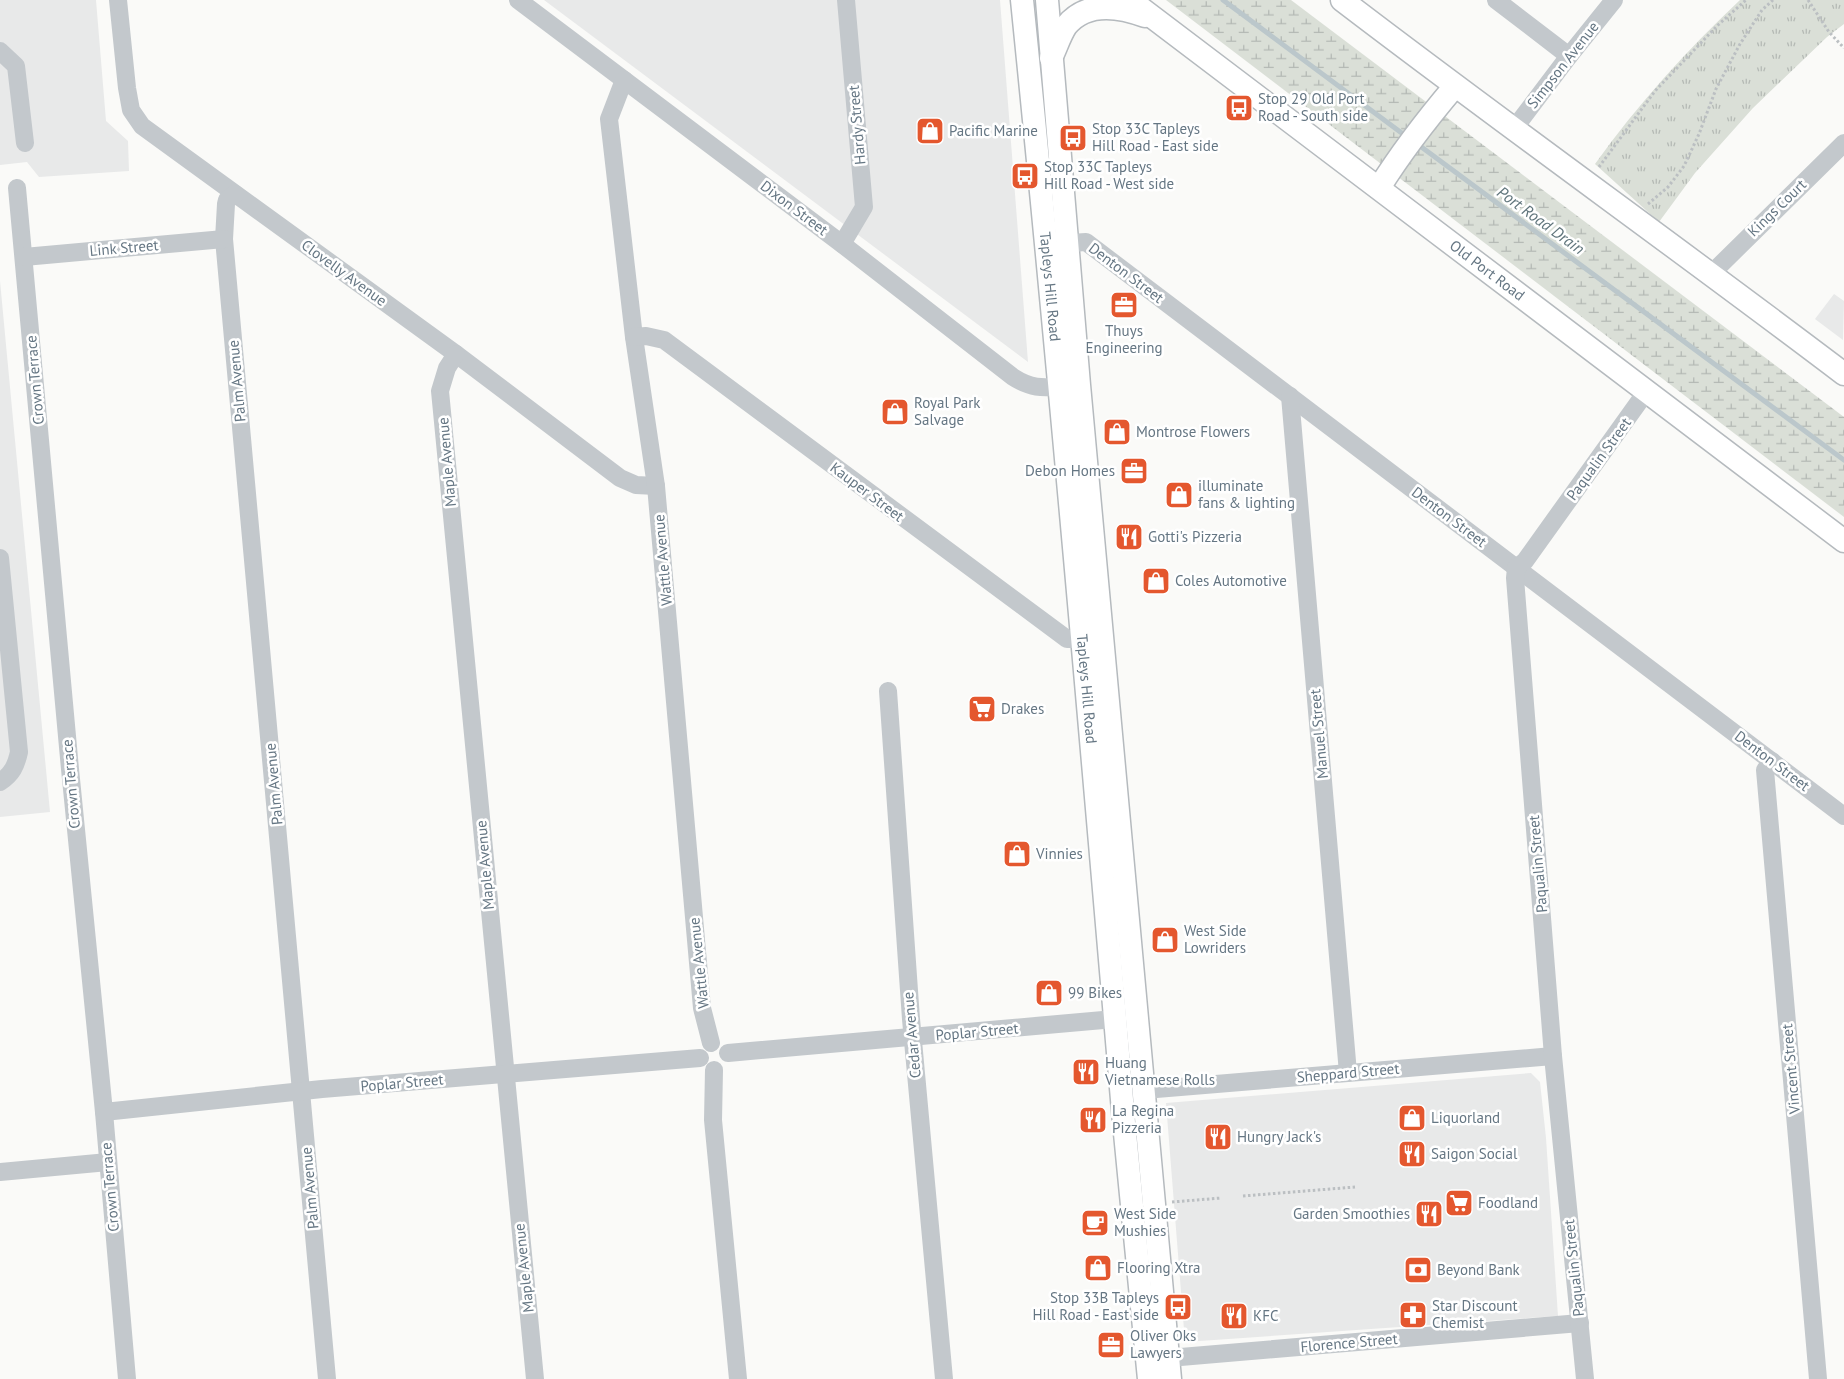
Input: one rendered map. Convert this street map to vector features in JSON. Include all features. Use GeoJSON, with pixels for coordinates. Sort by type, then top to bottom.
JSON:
{"type":"FeatureCollection","features":[{"type":"Feature","properties":{"kind":"main road","name":"Tapleys Hill Road"},"geometry":{"type":"LineString","coordinates":[[1022,0],[1057,243],[1127,1018],[1124,1122],[1158,1369]]}},
{"type":"Feature","properties":{"kind":"main road","name":"Tapleys Hill Road"},"geometry":{"type":"LineString","coordinates":[[1046,0],[1051,58],[1057,243]]}},
{"type":"Feature","properties":{"kind":"main road","name":"Old Port Road"},"geometry":{"type":"LineString","coordinates":[[1130,0],[1844,540]]}},
{"type":"Feature","properties":{"kind":"main road"},"geometry":{"type":"LineString","coordinates":[[1342,0],[1513,130],[1711,274],[1844,374]]}},
{"type":"Feature","properties":{"kind":"main road"},"geometry":{"type":"LineString","coordinates":[[1051,58],[1066,27],[1078,15],[1106,6],[1127,9],[1155,19]]}},
{"type":"Feature","properties":{"kind":"main road"},"geometry":{"type":"LineString","coordinates":[[1379,188],[1424,122],[1455,86]]}},
{"type":"Feature","properties":{"kind":"main road","name":"Tapleys Hill Road"},"geometry":{"type":"LineString","coordinates":[[1127,1018],[1144,1090],[1158,1369]]}},
{"type":"Feature","properties":{"kind":"street","name":"Clovelly Avenue"},"geometry":{"type":"LineString","coordinates":[[118,0],[131,110],[142,126],[456,354],[620,478],[636,485],[656,486]]}},
{"type":"Feature","properties":{"kind":"street","name":"Dixon Street"},"geometry":{"type":"LineString","coordinates":[[518,0],[842,244],[1013,377],[1026,385],[1038,388],[1070,386]]}},
{"type":"Feature","properties":{"kind":"street","name":"Hardy Street"},"geometry":{"type":"LineString","coordinates":[[842,244],[864,207],[846,0]]}},
{"type":"Feature","properties":{"kind":"street"},"geometry":{"type":"LineString","coordinates":[[1496,0],[1569,56]]}},
{"type":"Feature","properties":{"kind":"street","name":"Simpson Avenue"},"geometry":{"type":"LineString","coordinates":[[1513,130],[1614,0]]}},
{"type":"Feature","properties":{"kind":"street"},"geometry":{"type":"LineString","coordinates":[[0,51],[16,66],[25,143]]}},
{"type":"Feature","properties":{"kind":"street","name":"Wattle Avenue"},"geometry":{"type":"LineString","coordinates":[[624,80],[609,119],[634,337],[656,486],[702,1008],[711,1043]]}},
{"type":"Feature","properties":{"kind":"street","name":"Kings Court"},"geometry":{"type":"LineString","coordinates":[[1711,274],[1844,143]]}},
{"type":"Feature","properties":{"kind":"street","name":"Crown Terrace"},"geometry":{"type":"LineString","coordinates":[[17,188],[70,779],[104,1112],[127,1379]]}},
{"type":"Feature","properties":{"kind":"street","name":"Palm Avenue"},"geometry":{"type":"LineString","coordinates":[[235,194],[227,200],[226,204],[224,239],[328,1379]]}},
{"type":"Feature","properties":{"kind":"street","name":"Link Street"},"geometry":{"type":"LineString","coordinates":[[24,257],[224,239]]}},
{"type":"Feature","properties":{"kind":"street","name":"Denton Street"},"geometry":{"type":"LineString","coordinates":[[1057,243],[1086,242],[1844,816]]}},
{"type":"Feature","properties":{"kind":"street","name":"Kauper Street"},"geometry":{"type":"LineString","coordinates":[[634,337],[646,336],[664,340],[1063,636],[1068,639],[1092,639]]}},
{"type":"Feature","properties":{"kind":"street","name":"Maple Avenue"},"geometry":{"type":"LineString","coordinates":[[456,354],[446,368],[440,391],[535,1379]]}},
{"type":"Feature","properties":{"kind":"street","name":"Paqualin Street"},"geometry":{"type":"LineString","coordinates":[[1585,1379],[1553,1056],[1515,578],[1516,568],[1526,561],[1646,392]]}},
{"type":"Feature","properties":{"kind":"street","name":"Manuel Street"},"geometry":{"type":"LineString","coordinates":[[1290,396],[1348,1073]]}},
{"type":"Feature","properties":{"kind":"street"},"geometry":{"type":"LineString","coordinates":[[0,558],[19,752],[16,766],[9,776],[0,782]]}},
{"type":"Feature","properties":{"kind":"street","name":"Cedar Avenue"},"geometry":{"type":"LineString","coordinates":[[888,691],[912,1037],[944,1379]]}},
{"type":"Feature","properties":{"kind":"street","name":"Vincent Street"},"geometry":{"type":"LineString","coordinates":[[1772,761],[1765,770],[1818,1379]]}},
{"type":"Feature","properties":{"kind":"street","name":"Poplar Street"},"geometry":{"type":"LineString","coordinates":[[728,1053],[1127,1018]]}},
{"type":"Feature","properties":{"kind":"street"},"geometry":{"type":"LineString","coordinates":[[711,1043],[724,1046],[728,1053],[725,1066],[714,1070],[706,1068],[700,1058],[703,1048],[711,1043]]}},
{"type":"Feature","properties":{"kind":"street","name":"Sheppard Street"},"geometry":{"type":"LineString","coordinates":[[1144,1090],[1553,1056]]}},
{"type":"Feature","properties":{"kind":"street","name":"Poplar Street"},"geometry":{"type":"LineString","coordinates":[[104,1112],[302,1091],[700,1058]]}},
{"type":"Feature","properties":{"kind":"street"},"geometry":{"type":"LineString","coordinates":[[714,1070],[713,1120],[738,1379]]}},
{"type":"Feature","properties":{"kind":"street"},"geometry":{"type":"LineString","coordinates":[[0,1172],[108,1162]]}},
{"type":"Feature","properties":{"kind":"street","name":"Florence Street"},"geometry":{"type":"LineString","coordinates":[[1158,1369],[1580,1323]]}},
{"type":"Feature","properties":{"kind":"path"},"geometry":{"type":"LineString","coordinates":[[1598,168],[1655,91],[1718,25],[1746,0]]}},
{"type":"Feature","properties":{"kind":"path"},"geometry":{"type":"LineString","coordinates":[[1646,206],[1668,187],[1684,166],[1699,134],[1716,89],[1740,44],[1762,10],[1773,0]]}},
{"type":"Feature","properties":{"kind":"path"},"geometry":{"type":"LineString","coordinates":[[1808,0],[1829,32],[1844,48]]}},
{"type":"Feature","properties":{"kind":"path"},"geometry":{"type":"LineString","coordinates":[[1243,1196],[1355,1188]]}},
{"type":"Feature","properties":{"kind":"path"},"geometry":{"type":"LineString","coordinates":[[1171,1202],[1221,1198]]}},
{"type":"Feature","properties":{"kind":"shaded area"},"geometry":{"type":"Polygon","coordinates":[[[0,0],[96,0],[106,121],[128,141],[129,171],[39,177],[27,162],[0,165],[0,0]]]}},
{"type":"Feature","properties":{"kind":"shaded area"},"geometry":{"type":"Polygon","coordinates":[[[544,0],[1000,0],[1028,362],[544,0]]]}},
{"type":"Feature","properties":{"kind":"shaded area"},"geometry":{"type":"Polygon","coordinates":[[[0,281],[50,812],[0,817],[0,281]]]}},
{"type":"Feature","properties":{"kind":"shaded area"},"geometry":{"type":"Polygon","coordinates":[[[1834,294],[1844,301],[1843,340],[1815,319],[1834,294]]]}},
{"type":"Feature","properties":{"kind":"shaded area"},"geometry":{"type":"Polygon","coordinates":[[[1531,1073],[1540,1082],[1546,1138],[1558,1316],[1185,1342],[1166,1103],[1531,1073]]]}},
{"type":"Feature","properties":{"kind":"green space"},"geometry":{"type":"Polygon","coordinates":[[[1166,0],[1291,0],[1844,417],[1844,517],[1166,0]]]}},
{"type":"Feature","properties":{"kind":"green space"},"geometry":{"type":"Polygon","coordinates":[[[1740,0],[1844,0],[1844,24],[1827,37],[1753,108],[1695,173],[1659,222],[1595,164],[1628,120],[1664,78],[1740,0]]]}},
{"type":"Feature","properties":{"kind":"waterway","name":"Port Road Drain"},"geometry":{"type":"LineString","coordinates":[[1223,0],[1407,137]]}},
{"type":"Feature","properties":{"kind":"waterway","name":"Port Road Drain"},"geometry":{"type":"LineString","coordinates":[[1416,143],[1844,460]]}},
{"type":"Feature","properties":{"kind":"place","name":"Stop 29 Old Port Road - South side"},"geometry":{"type":"Point","coordinates":[1239,108]}},
{"type":"Feature","properties":{"kind":"place","name":"Pacific Marine"},"geometry":{"type":"Point","coordinates":[930,131]}},
{"type":"Feature","properties":{"kind":"place","name":"Stop 33C Tapleys Hill Road - East side"},"geometry":{"type":"Point","coordinates":[1073,138]}},
{"type":"Feature","properties":{"kind":"place","name":"Stop 33C Tapleys Hill Road - West side"},"geometry":{"type":"Point","coordinates":[1025,176]}},
{"type":"Feature","properties":{"kind":"place","name":"Thuys Engineering"},"geometry":{"type":"Point","coordinates":[1124,305]}},
{"type":"Feature","properties":{"kind":"place","name":"Royal Park Salvage"},"geometry":{"type":"Point","coordinates":[895,412]}},
{"type":"Feature","properties":{"kind":"place","name":"Montrose Flowers"},"geometry":{"type":"Point","coordinates":[1117,432]}},
{"type":"Feature","properties":{"kind":"place","name":"Debon Homes"},"geometry":{"type":"Point","coordinates":[1134,471]}},
{"type":"Feature","properties":{"kind":"place","name":"illuminate fans & lighting"},"geometry":{"type":"Point","coordinates":[1179,495]}},
{"type":"Feature","properties":{"kind":"place","name":"Gotti's Pizzeria"},"geometry":{"type":"Point","coordinates":[1129,537]}},
{"type":"Feature","properties":{"kind":"place","name":"Coles Automotive"},"geometry":{"type":"Point","coordinates":[1156,581]}},
{"type":"Feature","properties":{"kind":"place","name":"Drakes"},"geometry":{"type":"Point","coordinates":[982,709]}},
{"type":"Feature","properties":{"kind":"place","name":"Vinnies"},"geometry":{"type":"Point","coordinates":[1017,854]}},
{"type":"Feature","properties":{"kind":"place","name":"West Side Lowriders"},"geometry":{"type":"Point","coordinates":[1165,940]}},
{"type":"Feature","properties":{"kind":"place","name":"99 Bikes"},"geometry":{"type":"Point","coordinates":[1049,993]}},
{"type":"Feature","properties":{"kind":"place","name":"Huang Vietnamese Rolls"},"geometry":{"type":"Point","coordinates":[1086,1072]}},
{"type":"Feature","properties":{"kind":"place","name":"Liquorland"},"geometry":{"type":"Point","coordinates":[1412,1118]}},
{"type":"Feature","properties":{"kind":"place","name":"La Regina Pizzeria"},"geometry":{"type":"Point","coordinates":[1093,1120]}},
{"type":"Feature","properties":{"kind":"place","name":"Hungry Jack's"},"geometry":{"type":"Point","coordinates":[1218,1137]}},
{"type":"Feature","properties":{"kind":"place","name":"Saigon Social"},"geometry":{"type":"Point","coordinates":[1412,1154]}},
{"type":"Feature","properties":{"kind":"place","name":"Foodland"},"geometry":{"type":"Point","coordinates":[1459,1203]}},
{"type":"Feature","properties":{"kind":"place","name":"Garden Smoothies"},"geometry":{"type":"Point","coordinates":[1429,1214]}},
{"type":"Feature","properties":{"kind":"place","name":"West Side Mushies"},"geometry":{"type":"Point","coordinates":[1095,1223]}},
{"type":"Feature","properties":{"kind":"place","name":"Flooring Xtra"},"geometry":{"type":"Point","coordinates":[1098,1268]}},
{"type":"Feature","properties":{"kind":"place","name":"Beyond Bank"},"geometry":{"type":"Point","coordinates":[1418,1270]}},
{"type":"Feature","properties":{"kind":"place","name":"Stop 33B Tapleys Hill Road - East side"},"geometry":{"type":"Point","coordinates":[1178,1307]}},
{"type":"Feature","properties":{"kind":"place","name":"Star Discount Chemist"},"geometry":{"type":"Point","coordinates":[1413,1315]}},
{"type":"Feature","properties":{"kind":"place","name":"KFC"},"geometry":{"type":"Point","coordinates":[1234,1316]}},
{"type":"Feature","properties":{"kind":"place","name":"Oliver Oks Lawyers"},"geometry":{"type":"Point","coordinates":[1111,1345]}}]}
